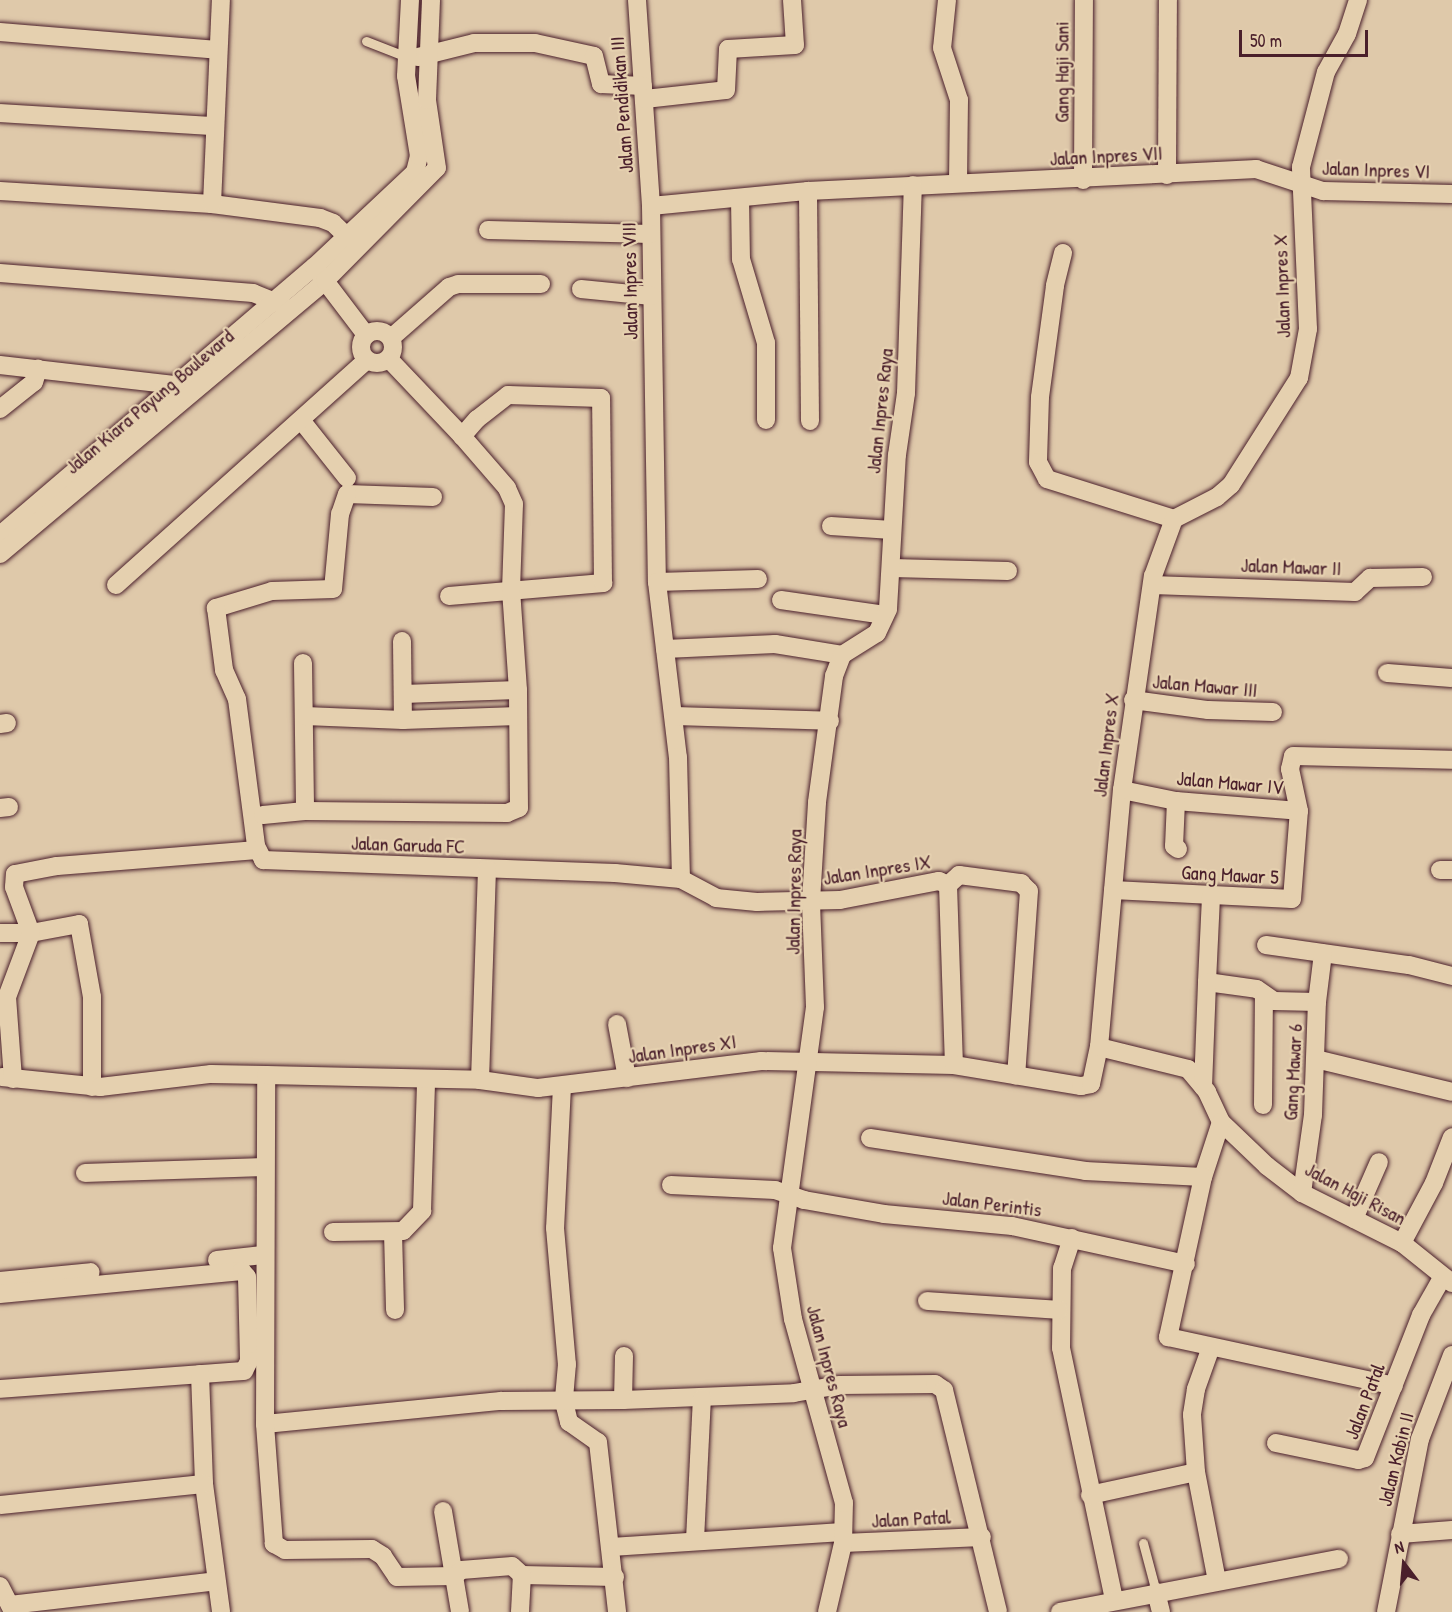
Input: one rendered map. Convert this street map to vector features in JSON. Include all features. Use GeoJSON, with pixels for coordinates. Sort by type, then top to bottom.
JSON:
{"type":"FeatureCollection","features":[{"type":"Feature","properties":{"kind":"street"},"geometry":{"type":"LineString","coordinates":[[212,204],[221,0]]}},
{"type":"Feature","properties":{"kind":"street"},"geometry":{"type":"LineString","coordinates":[[354,243],[415,172],[419,156],[406,76],[410,0]]}},
{"type":"Feature","properties":{"kind":"street"},"geometry":{"type":"LineString","coordinates":[[366,335],[320,274],[437,168],[427,100],[431,0]]}},
{"type":"Feature","properties":{"kind":"street","name":"Jalan Pendidikan III"},"geometry":{"type":"LineString","coordinates":[[637,0],[651,206]]}},
{"type":"Feature","properties":{"kind":"street"},"geometry":{"type":"LineString","coordinates":[[407,57],[428,57],[474,43],[535,43],[594,56],[601,84],[644,93],[726,90],[728,49],[795,45],[792,0]]}},
{"type":"Feature","properties":{"kind":"street"},"geometry":{"type":"LineString","coordinates":[[947,0],[942,48],[958,100],[958,183]]}},
{"type":"Feature","properties":{"kind":"street","name":"Gang Haji Sani"},"geometry":{"type":"LineString","coordinates":[[1083,180],[1084,0]]}},
{"type":"Feature","properties":{"kind":"street"},"geometry":{"type":"LineString","coordinates":[[1167,175],[1168,0]]}},
{"type":"Feature","properties":{"kind":"street"},"geometry":{"type":"LineString","coordinates":[[1299,183],[1303,154],[1326,72],[1347,34],[1358,0]]}},
{"type":"Feature","properties":{"kind":"street"},"geometry":{"type":"LineString","coordinates":[[0,32],[217,50]]}},
{"type":"Feature","properties":{"kind":"street"},"geometry":{"type":"LineString","coordinates":[[0,113],[215,126]]}},
{"type":"Feature","properties":{"kind":"street","name":"Jalan Inpres VII"},"geometry":{"type":"LineString","coordinates":[[913,186],[1083,180],[1256,169],[1299,183]]}},
{"type":"Feature","properties":{"kind":"street","name":"Jalan Inpres VI"},"geometry":{"type":"LineString","coordinates":[[1299,183],[1323,191],[1452,195]]}},
{"type":"Feature","properties":{"kind":"street","name":"Jalan Inpres X"},"geometry":{"type":"LineString","coordinates":[[808,1063],[954,1065],[1016,1076],[1091,1084],[1100,1047],[1122,790],[1133,700],[1152,585],[1174,519],[1217,497],[1231,485],[1299,378],[1308,329],[1299,183]]}},
{"type":"Feature","properties":{"kind":"street","name":"Jalan Inpres VIII"},"geometry":{"type":"LineString","coordinates":[[681,879],[675,716],[657,582],[651,206],[808,191],[913,186]]}},
{"type":"Feature","properties":{"kind":"street","name":"Jalan Inpres Raya"},"geometry":{"type":"LineString","coordinates":[[827,1612],[843,1538],[844,1503],[811,1392],[786,1286],[782,1248],[791,1196],[815,1007],[811,901],[817,802],[830,722],[834,676],[842,655],[877,633],[885,615],[892,568],[892,530],[906,393],[913,186]]}},
{"type":"Feature","properties":{"kind":"street"},"geometry":{"type":"LineString","coordinates":[[0,191],[212,204],[320,218],[333,223],[354,243]]}},
{"type":"Feature","properties":{"kind":"street"},"geometry":{"type":"LineString","coordinates":[[808,191],[810,421]]}},
{"type":"Feature","properties":{"kind":"street"},"geometry":{"type":"LineString","coordinates":[[740,198],[741,259],[766,343],[766,420]]}},
{"type":"Feature","properties":{"kind":"street"},"geometry":{"type":"LineString","coordinates":[[488,230],[651,234]]}},
{"type":"Feature","properties":{"kind":"street"},"geometry":{"type":"LineString","coordinates":[[1063,254],[1055,286],[1040,397],[1038,462],[1047,479],[1174,519]]}},
{"type":"Feature","properties":{"kind":"street"},"geometry":{"type":"LineString","coordinates":[[0,273],[253,293],[292,310]]}},
{"type":"Feature","properties":{"kind":"street","name":"Jalan Kiara Payung Boulevard"},"geometry":{"type":"LineString","coordinates":[[0,535],[274,301],[320,274]]}},
{"type":"Feature","properties":{"kind":"street","name":"Jalan Kiara Payung Boulevard"},"geometry":{"type":"LineString","coordinates":[[0,554],[292,310],[320,274]]}},
{"type":"Feature","properties":{"kind":"street"},"geometry":{"type":"LineString","coordinates":[[391,338],[449,287],[541,284]]}},
{"type":"Feature","properties":{"kind":"street"},"geometry":{"type":"LineString","coordinates":[[580,289],[652,296]]}},
{"type":"Feature","properties":{"kind":"street"},"geometry":{"type":"LineString","coordinates":[[384,332],[391,338],[393,353],[389,359],[374,364],[367,360],[361,343],[366,335],[384,332]]}},
{"type":"Feature","properties":{"kind":"street"},"geometry":{"type":"LineString","coordinates":[[263,815],[305,811],[514,812],[520,801],[518,690],[512,590],[514,504],[507,488],[462,436],[389,359]]}},
{"type":"Feature","properties":{"kind":"street"},"geometry":{"type":"LineString","coordinates":[[116,585],[367,360]]}},
{"type":"Feature","properties":{"kind":"street"},"geometry":{"type":"LineString","coordinates":[[0,365],[199,389]]}},
{"type":"Feature","properties":{"kind":"street"},"geometry":{"type":"LineString","coordinates":[[0,408],[34,382],[38,369]]}},
{"type":"Feature","properties":{"kind":"street"},"geometry":{"type":"LineString","coordinates":[[449,596],[603,583],[603,402],[593,396],[508,395],[484,412],[462,436]]}},
{"type":"Feature","properties":{"kind":"street"},"geometry":{"type":"LineString","coordinates":[[301,420],[347,478]]}},
{"type":"Feature","properties":{"kind":"street"},"geometry":{"type":"LineString","coordinates":[[6,1078],[7,998],[31,933],[14,887],[15,874],[57,866],[257,850],[237,699],[224,670],[214,614],[221,605],[272,591],[333,589],[340,514],[347,494],[433,497]]}},
{"type":"Feature","properties":{"kind":"street"},"geometry":{"type":"LineString","coordinates":[[831,526],[892,530]]}},
{"type":"Feature","properties":{"kind":"street"},"geometry":{"type":"LineString","coordinates":[[892,568],[1008,571]]}},
{"type":"Feature","properties":{"kind":"street","name":"Jalan Mawar II"},"geometry":{"type":"LineString","coordinates":[[1152,585],[1355,592],[1370,578],[1423,577]]}},
{"type":"Feature","properties":{"kind":"street"},"geometry":{"type":"LineString","coordinates":[[657,582],[758,579]]}},
{"type":"Feature","properties":{"kind":"street"},"geometry":{"type":"LineString","coordinates":[[782,600],[885,615]]}},
{"type":"Feature","properties":{"kind":"street"},"geometry":{"type":"LineString","coordinates":[[402,640],[403,720]]}},
{"type":"Feature","properties":{"kind":"street"},"geometry":{"type":"LineString","coordinates":[[666,649],[775,644],[842,655]]}},
{"type":"Feature","properties":{"kind":"street"},"geometry":{"type":"LineString","coordinates":[[303,663],[305,811]]}},
{"type":"Feature","properties":{"kind":"street"},"geometry":{"type":"LineString","coordinates":[[1388,673],[1452,678]]}},
{"type":"Feature","properties":{"kind":"street"},"geometry":{"type":"LineString","coordinates":[[403,694],[518,690]]}},
{"type":"Feature","properties":{"kind":"street","name":"Jalan Mawar III"},"geometry":{"type":"LineString","coordinates":[[1133,700],[1198,709],[1273,712]]}},
{"type":"Feature","properties":{"kind":"street"},"geometry":{"type":"LineString","coordinates":[[305,716],[403,720],[518,716]]}},
{"type":"Feature","properties":{"kind":"street"},"geometry":{"type":"LineString","coordinates":[[675,716],[830,722]]}},
{"type":"Feature","properties":{"kind":"street","name":"Jalan Mawar IV"},"geometry":{"type":"LineString","coordinates":[[1122,790],[1176,801],[1299,811],[1290,769],[1290,760],[1299,753],[1451,757]]}},
{"type":"Feature","properties":{"kind":"street"},"geometry":{"type":"LineString","coordinates":[[1176,801],[1174,846],[1178,849]]}},
{"type":"Feature","properties":{"kind":"street","name":"Gang Mawar 5"},"geometry":{"type":"LineString","coordinates":[[1113,890],[1211,897],[1292,899],[1299,811]]}},
{"type":"Feature","properties":{"kind":"street","name":"Jalan Garuda FC"},"geometry":{"type":"LineString","coordinates":[[257,850],[263,860],[272,863],[487,869],[681,879],[716,898],[811,901]]}},
{"type":"Feature","properties":{"kind":"street"},"geometry":{"type":"LineString","coordinates":[[480,1080],[487,869]]}},
{"type":"Feature","properties":{"kind":"street","name":"Jalan Inpres IX"},"geometry":{"type":"LineString","coordinates":[[811,901],[840,900],[939,881],[948,885],[959,875],[1021,883],[1029,891],[1016,1076]]}},
{"type":"Feature","properties":{"kind":"street"},"geometry":{"type":"LineString","coordinates":[[948,885],[954,1065]]}},
{"type":"Feature","properties":{"kind":"street"},"geometry":{"type":"LineString","coordinates":[[1203,1087],[1211,897]]}},
{"type":"Feature","properties":{"kind":"street"},"geometry":{"type":"LineString","coordinates":[[0,933],[31,933],[76,923],[80,926],[92,997],[92,1087]]}},
{"type":"Feature","properties":{"kind":"street"},"geometry":{"type":"LineString","coordinates":[[1266,945],[1452,976]]}},
{"type":"Feature","properties":{"kind":"street","name":"Gang Mawar 6"},"geometry":{"type":"LineString","coordinates":[[1302,1192],[1313,1115],[1317,1002],[1323,953]]}},
{"type":"Feature","properties":{"kind":"street"},"geometry":{"type":"LineString","coordinates":[[1207,982],[1257,989],[1274,1001],[1317,1002]]}},
{"type":"Feature","properties":{"kind":"street"},"geometry":{"type":"LineString","coordinates":[[1263,1105],[1264,995]]}},
{"type":"Feature","properties":{"kind":"street"},"geometry":{"type":"LineString","coordinates":[[617,1024],[627,1078]]}},
{"type":"Feature","properties":{"kind":"street","name":"Jalan Haji Risan"},"geometry":{"type":"LineString","coordinates":[[1100,1047],[1188,1070],[1203,1087],[1221,1122],[1248,1149],[1302,1192],[1402,1243],[1447,1281]]}},
{"type":"Feature","properties":{"kind":"street"},"geometry":{"type":"LineString","coordinates":[[1316,1059],[1452,1092]]}},
{"type":"Feature","properties":{"kind":"street","name":"Jalan Inpres XI"},"geometry":{"type":"LineString","coordinates":[[6,1078],[92,1087],[212,1074],[266,1075],[426,1082],[480,1080],[538,1088],[627,1078],[724,1063],[808,1063]]}},
{"type":"Feature","properties":{"kind":"street"},"geometry":{"type":"LineString","coordinates":[[266,1075],[263,1167],[265,1424],[273,1535],[278,1548],[372,1549],[383,1556],[397,1577],[455,1576],[461,1570],[512,1566],[522,1575],[615,1577]]}},
{"type":"Feature","properties":{"kind":"street"},"geometry":{"type":"LineString","coordinates":[[333,1232],[393,1232],[414,1223],[422,1211],[426,1082]]}},
{"type":"Feature","properties":{"kind":"street"},"geometry":{"type":"LineString","coordinates":[[562,1086],[555,1228],[567,1364],[564,1402],[569,1422],[598,1442],[615,1577],[617,1612]]}},
{"type":"Feature","properties":{"kind":"street"},"geometry":{"type":"LineString","coordinates":[[1221,1122],[1203,1177],[1186,1264],[1168,1337],[1394,1386]]}},
{"type":"Feature","properties":{"kind":"street"},"geometry":{"type":"LineString","coordinates":[[1402,1243],[1434,1183],[1452,1137]]}},
{"type":"Feature","properties":{"kind":"street"},"geometry":{"type":"LineString","coordinates":[[870,1138],[1085,1171],[1203,1177]]}},
{"type":"Feature","properties":{"kind":"street"},"geometry":{"type":"LineString","coordinates":[[1354,1219],[1379,1161]]}},
{"type":"Feature","properties":{"kind":"street"},"geometry":{"type":"LineString","coordinates":[[85,1173],[263,1167]]}},
{"type":"Feature","properties":{"kind":"street","name":"Jalan Perintis"},"geometry":{"type":"LineString","coordinates":[[671,1185],[776,1190],[791,1196],[884,1214],[1012,1226],[1186,1264]]}},
{"type":"Feature","properties":{"kind":"street"},"geometry":{"type":"LineString","coordinates":[[393,1232],[395,1310]]}},
{"type":"Feature","properties":{"kind":"street"},"geometry":{"type":"LineString","coordinates":[[1072,1238],[1062,1268],[1059,1310],[1064,1369],[1114,1600]]}},
{"type":"Feature","properties":{"kind":"street"},"geometry":{"type":"LineString","coordinates":[[0,1281],[263,1255]]}},
{"type":"Feature","properties":{"kind":"street"},"geometry":{"type":"LineString","coordinates":[[0,1294],[242,1271],[248,1277],[249,1366],[244,1371],[0,1389]]}},
{"type":"Feature","properties":{"kind":"street","name":"Jalan Patal"},"geometry":{"type":"LineString","coordinates":[[1276,1443],[1358,1460],[1365,1458],[1421,1315],[1447,1281]]}},
{"type":"Feature","properties":{"kind":"street"},"geometry":{"type":"LineString","coordinates":[[927,1301],[1059,1310]]}},
{"type":"Feature","properties":{"kind":"street"},"geometry":{"type":"LineString","coordinates":[[1211,1347],[1196,1389],[1192,1415],[1196,1472],[1217,1581]]}},
{"type":"Feature","properties":{"kind":"street","name":"Jalan Kabin II"},"geometry":{"type":"LineString","coordinates":[[1386,1612],[1420,1439],[1444,1396],[1452,1355]]}},
{"type":"Feature","properties":{"kind":"street"},"geometry":{"type":"LineString","coordinates":[[623,1401],[624,1356]]}},
{"type":"Feature","properties":{"kind":"street"},"geometry":{"type":"LineString","coordinates":[[200,1374],[204,1484],[221,1612]]}},
{"type":"Feature","properties":{"kind":"street"},"geometry":{"type":"LineString","coordinates":[[265,1424],[391,1409],[501,1401],[564,1402],[702,1398],[811,1392],[840,1385],[926,1383],[944,1390],[982,1537],[998,1612]]}},
{"type":"Feature","properties":{"kind":"street"},"geometry":{"type":"LineString","coordinates":[[695,1540],[702,1398]]}},
{"type":"Feature","properties":{"kind":"street"},"geometry":{"type":"LineString","coordinates":[[1090,1495],[1196,1472]]}},
{"type":"Feature","properties":{"kind":"street"},"geometry":{"type":"LineString","coordinates":[[0,1505],[204,1484]]}},
{"type":"Feature","properties":{"kind":"street"},"geometry":{"type":"LineString","coordinates":[[443,1511],[460,1612]]}},
{"type":"Feature","properties":{"kind":"street"},"geometry":{"type":"LineString","coordinates":[[1400,1534],[1452,1530]]}},
{"type":"Feature","properties":{"kind":"street","name":"Jalan Patal"},"geometry":{"type":"LineString","coordinates":[[611,1547],[695,1540],[982,1537]]}},
{"type":"Feature","properties":{"kind":"street"},"geometry":{"type":"LineString","coordinates":[[1060,1612],[1339,1559]]}},
{"type":"Feature","properties":{"kind":"street"},"geometry":{"type":"LineString","coordinates":[[520,1612],[522,1575]]}},
{"type":"Feature","properties":{"kind":"street"},"geometry":{"type":"LineString","coordinates":[[0,1586],[12,1609],[216,1581]]}},
{"type":"Feature","properties":{"kind":"street"},"geometry":{"type":"LineString","coordinates":[[1156,1592],[1161,1612]]}},
{"type":"Feature","properties":{"kind":"lane"},"geometry":{"type":"LineString","coordinates":[[366,42],[407,57]]}},
{"type":"Feature","properties":{"kind":"lane"},"geometry":{"type":"LineString","coordinates":[[1143,1543],[1156,1592]]}}]}
